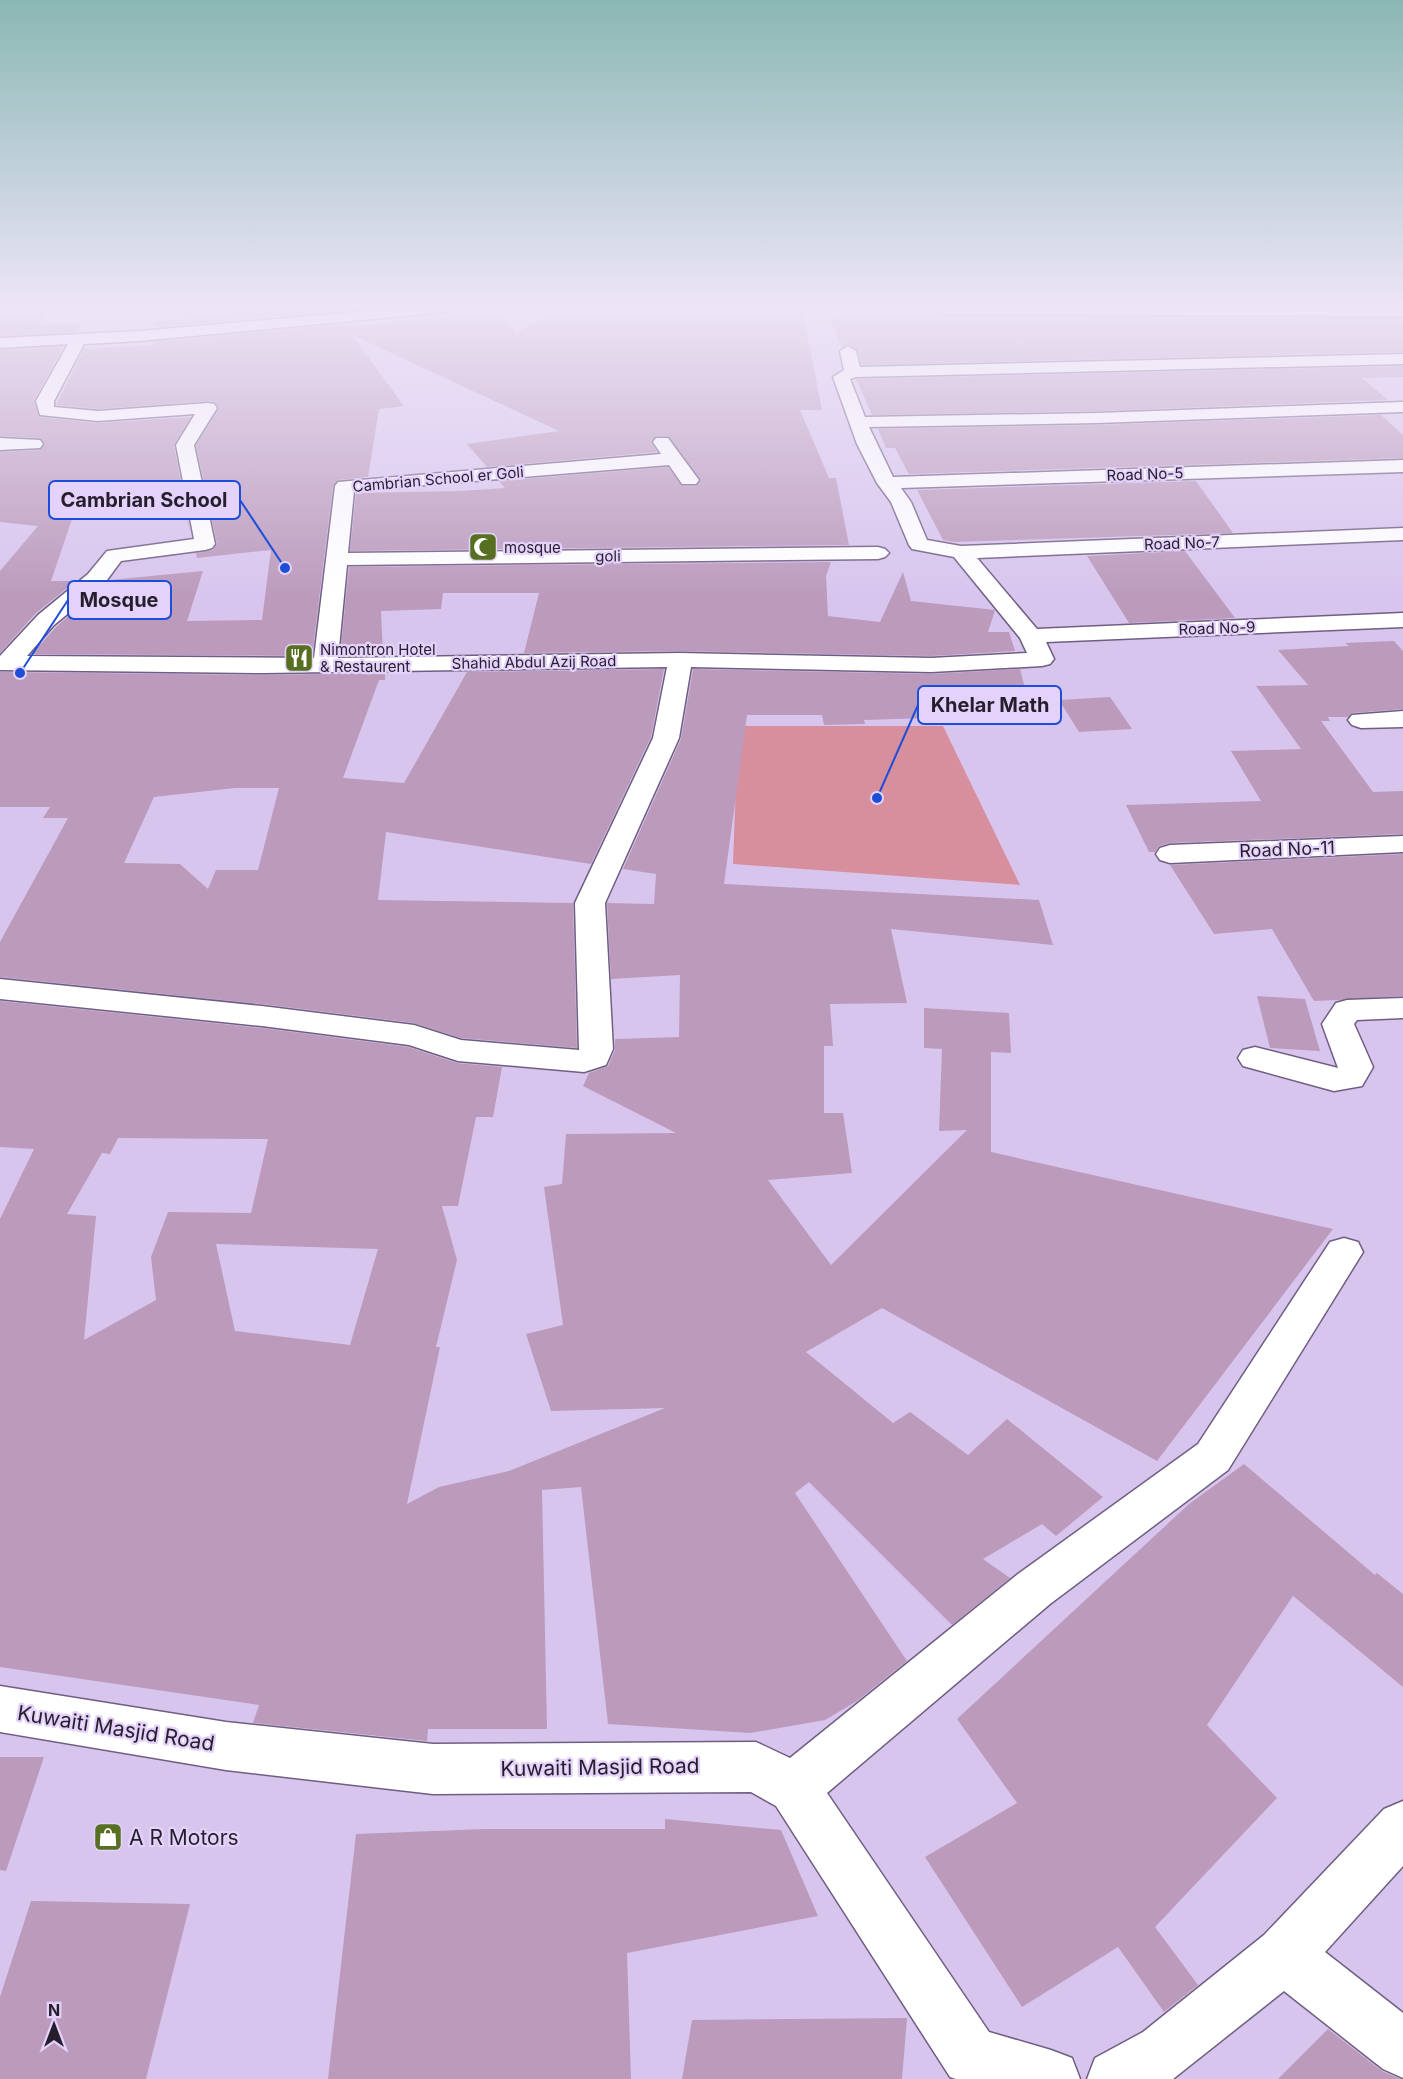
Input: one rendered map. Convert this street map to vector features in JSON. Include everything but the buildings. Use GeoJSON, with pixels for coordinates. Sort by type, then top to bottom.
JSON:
{"type":"FeatureCollection","features":[{"type":"Feature","properties":{"kind":"street"},"geometry":{"type":"LineString","coordinates":[[4,663],[46,620],[96,579],[114,555],[206,544],[185,445],[208,408],[98,416],[46,411],[45,405]]}},
{"type":"Feature","properties":{"kind":"street"},"geometry":{"type":"LineString","coordinates":[[852,405],[887,483]]}},
{"type":"Feature","properties":{"kind":"street"},"geometry":{"type":"LineString","coordinates":[[858,422],[1403,407]]}},
{"type":"Feature","properties":{"kind":"street","name":"Cambrian School er Goli"},"geometry":{"type":"LineString","coordinates":[[325,665],[345,486],[650,460],[662,460],[674,459],[662,442],[669,452],[675,461],[689,480]]}},
{"type":"Feature","properties":{"kind":"street"},"geometry":{"type":"LineString","coordinates":[[0,444],[34,444]]}},
{"type":"Feature","properties":{"kind":"street","name":"Road No-5"},"geometry":{"type":"LineString","coordinates":[[887,483],[1403,466]]}},
{"type":"Feature","properties":{"kind":"street","name":"Road No-7"},"geometry":{"type":"LineString","coordinates":[[887,483],[901,502],[919,545],[961,552],[1403,534]]}},
{"type":"Feature","properties":{"kind":"street"},"geometry":{"type":"LineString","coordinates":[[961,552],[1031,636]]}},
{"type":"Feature","properties":{"kind":"street","name":"goli"},"geometry":{"type":"LineString","coordinates":[[338,559],[879,553]]}},
{"type":"Feature","properties":{"kind":"street","name":"Road No-9"},"geometry":{"type":"LineString","coordinates":[[1031,636],[1403,620]]}},
{"type":"Feature","properties":{"kind":"street","name":"Shahid Abdul Azij Road"},"geometry":{"type":"LineString","coordinates":[[4,663],[325,665],[680,660],[932,665],[1042,659],[1031,636]]}},
{"type":"Feature","properties":{"kind":"street"},"geometry":{"type":"LineString","coordinates":[[0,988],[250,1014],[414,1035],[458,1050],[584,1061],[594,1057],[596,1049],[590,903],[666,738],[680,660]]}},
{"type":"Feature","properties":{"kind":"street"},"geometry":{"type":"LineString","coordinates":[[1361,720],[1403,718]]}},
{"type":"Feature","properties":{"kind":"street","name":"Road No-11"},"geometry":{"type":"LineString","coordinates":[[1170,854],[1403,844]]}},
{"type":"Feature","properties":{"kind":"street"},"geometry":{"type":"LineString","coordinates":[[1255,1058],[1334,1080],[1350,1078],[1356,1067],[1338,1024],[1347,1010],[1403,1008]]}},
{"type":"Feature","properties":{"kind":"street"},"geometry":{"type":"LineString","coordinates":[[794,1788],[1034,1589],[1213,1457],[1344,1252]]}},
{"type":"Feature","properties":{"kind":"street","name":"Kuwaiti Masjid Road"},"geometry":{"type":"LineString","coordinates":[[0,1708],[226,1746],[433,1769],[756,1767],[794,1788],[968,2068],[1051,2079]]}},
{"type":"Feature","properties":{"kind":"street"},"geometry":{"type":"LineString","coordinates":[[1116,2079],[1120,2079],[1163,2052],[1284,1954],[1403,1827]]}},
{"type":"Feature","properties":{"kind":"street"},"geometry":{"type":"LineString","coordinates":[[1284,1954],[1403,2049]]}},
{"type":"Feature","properties":{"kind":"shaded area"},"geometry":{"type":"Polygon","coordinates":[[[738,726],[943,726],[1020,885],[733,864],[738,726]]]}},
{"type":"Feature","properties":{"kind":"place","name":"mosque"},"geometry":{"type":"Point","coordinates":[483,547]}},
{"type":"Feature","properties":{"kind":"place","name":"Cambrian School"},"geometry":{"type":"Point","coordinates":[285,568]}},
{"type":"Feature","properties":{"kind":"place","name":"Nimontron Hotel & Restaurent"},"geometry":{"type":"Point","coordinates":[299,658]}},
{"type":"Feature","properties":{"kind":"place","name":"Mosque"},"geometry":{"type":"Point","coordinates":[20,673]}},
{"type":"Feature","properties":{"kind":"place","name":"Khelar Math"},"geometry":{"type":"Point","coordinates":[877,798]}},
{"type":"Feature","properties":{"kind":"place","name":"A R Motors"},"geometry":{"type":"Point","coordinates":[108,1837]}}]}
